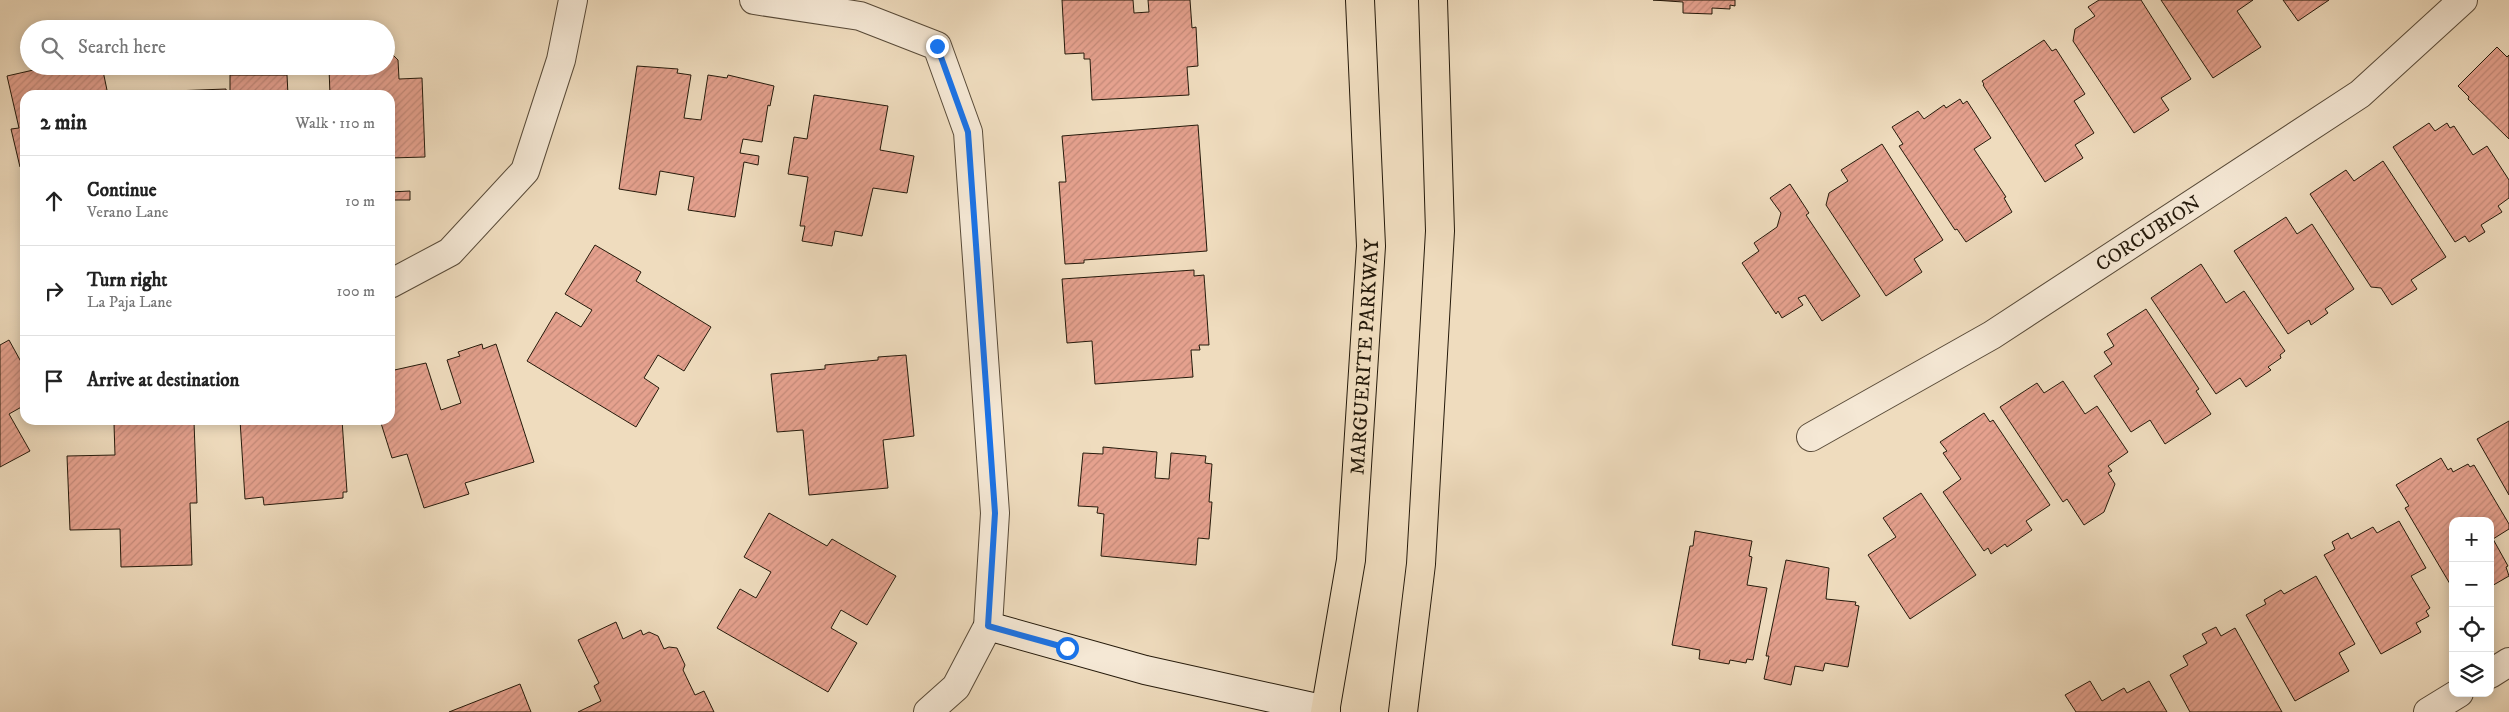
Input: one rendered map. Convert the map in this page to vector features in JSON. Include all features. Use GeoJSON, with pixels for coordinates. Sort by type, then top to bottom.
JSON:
{"type":"FeatureCollection","features":[{"type":"Feature","properties":{"kind":"main road","name":"MARGUERITE PARKWAY"},"geometry":{"type":"LineString","coordinates":[[1325,711],[1351,560],[1371,246],[1360,0]]}},
{"type":"Feature","properties":{"kind":"main road"},"geometry":{"type":"LineString","coordinates":[[1403,712],[1422,564],[1440,231],[1432,0]]}},
{"type":"Feature","properties":{"kind":"street"},"geometry":{"type":"LineString","coordinates":[[395,281],[450,252],[525,171],[561,60],[573,0]]}},
{"type":"Feature","properties":{"kind":"street"},"geometry":{"type":"LineString","coordinates":[[754,0],[860,16],[937,46],[968,132],[995,513],[988,626],[956,687],[928,712]]}},
{"type":"Feature","properties":{"kind":"street","name":"CORCUBION"},"geometry":{"type":"LineString","coordinates":[[1811,437],[1992,335],[2352,99],[2463,0]]}},
{"type":"Feature","properties":{"kind":"street"},"geometry":{"type":"LineString","coordinates":[[988,626],[1145,670],[1325,711]]}},
{"type":"Feature","properties":{"kind":"street"},"geometry":{"type":"LineString","coordinates":[[2494,671],[2509,662]]}},
{"type":"Feature","properties":{"kind":"street"},"geometry":{"type":"LineString","coordinates":[[2428,712],[2452,697]]}},
{"type":"Feature","properties":{"kind":"building"},"geometry":{"type":"Polygon","coordinates":[[[1062,0],[1133,0],[1134,13],[1149,12],[1148,0],[1190,0],[1192,28],[1196,27],[1198,66],[1187,67],[1189,95],[1092,100],[1090,59],[1084,59],[1084,53],[1065,54],[1062,0]]]}},
{"type":"Feature","properties":{"kind":"building"},"geometry":{"type":"Polygon","coordinates":[[[1653,0],[1735,0],[1735,6],[1730,5],[1730,9],[1712,8],[1712,14],[1683,13],[1683,2],[1653,0]]]}},
{"type":"Feature","properties":{"kind":"building"},"geometry":{"type":"Polygon","coordinates":[[[2099,0],[2141,0],[2191,79],[2161,98],[2169,110],[2134,133],[2073,41],[2075,29],[2095,16],[2088,7],[2099,0]]]}},
{"type":"Feature","properties":{"kind":"building"},"geometry":{"type":"Polygon","coordinates":[[[2161,0],[2253,0],[2237,11],[2261,47],[2213,78],[2161,0]]]}},
{"type":"Feature","properties":{"kind":"building"},"geometry":{"type":"Polygon","coordinates":[[[2283,0],[2329,0],[2298,21],[2283,0]]]}},
{"type":"Feature","properties":{"kind":"building"},"geometry":{"type":"Polygon","coordinates":[[[2044,40],[2052,51],[2056,49],[2085,94],[2074,101],[2094,133],[2075,145],[2083,158],[2045,182],[1982,81],[2044,40]]]}},
{"type":"Feature","properties":{"kind":"building"},"geometry":{"type":"Polygon","coordinates":[[[2497,47],[2507,57],[2509,55],[2509,139],[2468,99],[2469,97],[2458,86],[2497,47]]]}},
{"type":"Feature","properties":{"kind":"building"},"geometry":{"type":"Polygon","coordinates":[[[395,57],[398,60],[399,79],[422,78],[425,157],[395,158],[395,90],[330,90],[329,75],[395,75],[395,57]]]}},
{"type":"Feature","properties":{"kind":"building"},"geometry":{"type":"Polygon","coordinates":[[[637,66],[678,69],[677,73],[691,75],[684,118],[701,120],[708,75],[727,78],[728,75],[774,86],[770,106],[768,105],[762,142],[743,139],[740,153],[759,156],[758,165],[744,162],[735,217],[688,210],[694,177],[660,171],[656,195],[619,189],[637,66]]]}},
{"type":"Feature","properties":{"kind":"building"},"geometry":{"type":"Polygon","coordinates":[[[20,73],[20,75],[104,75],[107,90],[20,90],[20,167],[11,129],[19,128],[7,76],[20,73]]]}},
{"type":"Feature","properties":{"kind":"building"},"geometry":{"type":"Polygon","coordinates":[[[230,75],[287,75],[288,90],[230,90],[230,75]]]}},
{"type":"Feature","properties":{"kind":"building"},"geometry":{"type":"Polygon","coordinates":[[[814,95],[888,106],[880,150],[914,156],[907,193],[873,188],[862,236],[835,231],[832,246],[802,241],[805,226],[800,226],[808,177],[788,174],[794,137],[807,139],[814,95]]]}},
{"type":"Feature","properties":{"kind":"building"},"geometry":{"type":"Polygon","coordinates":[[[1960,99],[1963,104],[1967,101],[1991,138],[1974,149],[2006,197],[2004,198],[2012,212],[1966,242],[1957,229],[1955,230],[1899,146],[1903,144],[1892,127],[1918,111],[1924,119],[1944,105],[1946,108],[1960,99]]]}},
{"type":"Feature","properties":{"kind":"building"},"geometry":{"type":"Polygon","coordinates":[[[2429,123],[2435,131],[2447,123],[2450,128],[2454,126],[2473,155],[2487,146],[2509,180],[2509,198],[2498,206],[2502,212],[2481,225],[2485,232],[2469,242],[2465,236],[2455,242],[2393,147],[2429,123]]]}},
{"type":"Feature","properties":{"kind":"building"},"geometry":{"type":"Polygon","coordinates":[[[1198,125],[1207,251],[1084,260],[1084,263],[1065,264],[1059,182],[1066,182],[1062,136],[1198,125]]]}},
{"type":"Feature","properties":{"kind":"building"},"geometry":{"type":"Polygon","coordinates":[[[1882,144],[1943,240],[1914,259],[1922,272],[1886,296],[1826,205],[1829,193],[1848,181],[1841,170],[1882,144]]]}},
{"type":"Feature","properties":{"kind":"building"},"geometry":{"type":"Polygon","coordinates":[[[2383,161],[2446,257],[2411,280],[2417,289],[2392,305],[2381,288],[2371,287],[2310,194],[2346,170],[2354,181],[2383,161]]]}},
{"type":"Feature","properties":{"kind":"building"},"geometry":{"type":"Polygon","coordinates":[[[1790,184],[1809,213],[1806,215],[1860,296],[1822,321],[1805,295],[1798,298],[1803,305],[1782,318],[1778,311],[1776,314],[1742,263],[1759,251],[1754,243],[1777,227],[1781,213],[1770,198],[1790,184]]]}},
{"type":"Feature","properties":{"kind":"building"},"geometry":{"type":"Polygon","coordinates":[[[410,191],[410,200],[395,200],[395,192],[410,191]]]}},
{"type":"Feature","properties":{"kind":"building"},"geometry":{"type":"Polygon","coordinates":[[[2286,217],[2297,234],[2312,224],[2354,289],[2325,309],[2328,313],[2311,325],[2309,320],[2288,334],[2234,251],[2286,217]]]}},
{"type":"Feature","properties":{"kind":"building"},"geometry":{"type":"Polygon","coordinates":[[[595,245],[641,272],[636,281],[711,327],[684,371],[658,355],[644,378],[659,388],[636,427],[527,361],[556,312],[581,327],[592,310],[565,294],[595,245]]]}},
{"type":"Feature","properties":{"kind":"building"},"geometry":{"type":"Polygon","coordinates":[[[2201,264],[2226,303],[2244,291],[2285,351],[2280,355],[2281,358],[2268,367],[2271,370],[2246,387],[2240,378],[2216,394],[2151,298],[2201,264]]]}},
{"type":"Feature","properties":{"kind":"building"},"geometry":{"type":"Polygon","coordinates":[[[1194,270],[1194,276],[1204,275],[1209,345],[1199,345],[1200,350],[1191,350],[1193,377],[1095,384],[1092,341],[1067,343],[1062,279],[1194,270]]]}},
{"type":"Feature","properties":{"kind":"building"},"geometry":{"type":"Polygon","coordinates":[[[2146,309],[2199,389],[2196,391],[2211,414],[2165,444],[2150,420],[2131,432],[2094,376],[2112,364],[2104,352],[2114,346],[2107,334],[2146,309]]]}},
{"type":"Feature","properties":{"kind":"building"},"geometry":{"type":"Polygon","coordinates":[[[9,340],[20,360],[20,408],[9,414],[30,451],[0,467],[0,345],[9,340]]]}},
{"type":"Feature","properties":{"kind":"building"},"geometry":{"type":"Polygon","coordinates":[[[482,344],[483,349],[496,344],[534,462],[465,483],[469,494],[424,508],[407,454],[392,458],[382,425],[395,425],[395,370],[426,363],[441,410],[461,403],[447,360],[460,356],[458,352],[482,344]]]}},
{"type":"Feature","properties":{"kind":"building"},"geometry":{"type":"Polygon","coordinates":[[[906,355],[914,436],[883,440],[888,488],[809,495],[803,430],[777,432],[771,374],[825,369],[825,365],[878,360],[878,357],[906,355]]]}},
{"type":"Feature","properties":{"kind":"building"},"geometry":{"type":"Polygon","coordinates":[[[2063,381],[2085,414],[2097,406],[2128,452],[2108,466],[2112,471],[2108,473],[2115,484],[2104,512],[2084,525],[2067,499],[2063,502],[2000,407],[2037,383],[2044,393],[2063,381]]]}},
{"type":"Feature","properties":{"kind":"building"},"geometry":{"type":"Polygon","coordinates":[[[1984,413],[1990,422],[1993,420],[2050,505],[2026,521],[2032,530],[2007,547],[2005,544],[1991,554],[1988,548],[1984,551],[1943,492],[1961,479],[1943,453],[1947,451],[1940,442],[1984,413]]]}},
{"type":"Feature","properties":{"kind":"building"},"geometry":{"type":"Polygon","coordinates":[[[2509,421],[2509,495],[2477,439],[2509,421]]]}},
{"type":"Feature","properties":{"kind":"building"},"geometry":{"type":"Polygon","coordinates":[[[114,425],[194,425],[197,503],[190,503],[192,565],[121,567],[120,529],[70,530],[67,456],[115,455],[114,425]]]}},
{"type":"Feature","properties":{"kind":"building"},"geometry":{"type":"Polygon","coordinates":[[[240,425],[342,425],[347,492],[343,492],[343,498],[264,505],[263,497],[245,499],[240,425]]]}},
{"type":"Feature","properties":{"kind":"building"},"geometry":{"type":"Polygon","coordinates":[[[1103,447],[1157,452],[1155,478],[1169,479],[1171,453],[1206,456],[1205,463],[1212,464],[1209,502],[1212,502],[1209,539],[1198,538],[1196,565],[1101,556],[1104,514],[1097,513],[1098,507],[1078,506],[1083,453],[1103,454],[1103,447]]]}},
{"type":"Feature","properties":{"kind":"building"},"geometry":{"type":"Polygon","coordinates":[[[2441,458],[2448,470],[2451,468],[2453,472],[2468,464],[2470,467],[2474,465],[2509,524],[2509,529],[2494,538],[2494,517],[2449,517],[2449,582],[2405,508],[2409,506],[2396,485],[2441,458]]]}},
{"type":"Feature","properties":{"kind":"building"},"geometry":{"type":"Polygon","coordinates":[[[1921,493],[1976,575],[1910,619],[1868,555],[1896,537],[1883,518],[1921,493]]]}},
{"type":"Feature","properties":{"kind":"building"},"geometry":{"type":"Polygon","coordinates":[[[769,513],[827,546],[832,539],[896,576],[867,625],[841,610],[831,628],[857,643],[828,692],[717,628],[740,589],[756,598],[771,572],[744,557],[769,513]]]}},
{"type":"Feature","properties":{"kind":"building"},"geometry":{"type":"Polygon","coordinates":[[[2399,521],[2426,568],[2411,576],[2430,608],[2426,611],[2429,616],[2416,623],[2421,632],[2381,654],[2324,555],[2335,549],[2332,542],[2348,533],[2351,539],[2373,527],[2377,533],[2399,521]]]}},
{"type":"Feature","properties":{"kind":"building"},"geometry":{"type":"Polygon","coordinates":[[[1695,531],[1752,541],[1749,556],[1752,557],[1747,585],[1767,588],[1753,660],[1747,659],[1746,663],[1730,660],[1729,664],[1699,659],[1700,650],[1672,645],[1690,546],[1693,546],[1695,531]]]}},
{"type":"Feature","properties":{"kind":"building"},"geometry":{"type":"Polygon","coordinates":[[[2494,541],[2508,566],[2506,567],[2509,576],[2494,585],[2494,541]]]}},
{"type":"Feature","properties":{"kind":"building"},"geometry":{"type":"Polygon","coordinates":[[[1786,560],[1829,568],[1826,599],[1856,602],[1855,605],[1859,606],[1848,667],[1825,663],[1823,671],[1795,666],[1791,685],[1764,679],[1769,656],[1766,656],[1786,560]]]}},
{"type":"Feature","properties":{"kind":"building"},"geometry":{"type":"Polygon","coordinates":[[[2316,576],[2355,644],[2339,653],[2349,671],[2295,701],[2246,615],[2266,604],[2264,600],[2281,590],[2284,594],[2316,576]]]}},
{"type":"Feature","properties":{"kind":"building"},"geometry":{"type":"Polygon","coordinates":[[[616,622],[623,639],[641,630],[643,635],[649,632],[658,636],[664,649],[669,647],[677,648],[685,665],[683,670],[695,695],[704,691],[714,712],[578,712],[601,701],[594,686],[599,683],[578,640],[616,622]]]}},
{"type":"Feature","properties":{"kind":"building"},"geometry":{"type":"Polygon","coordinates":[[[2216,627],[2221,636],[2235,628],[2282,712],[2190,712],[2170,675],[2188,665],[2183,656],[2207,643],[2202,634],[2216,627]]]}},
{"type":"Feature","properties":{"kind":"building"},"geometry":{"type":"Polygon","coordinates":[[[2090,681],[2102,701],[2124,688],[2127,693],[2149,681],[2167,712],[2076,712],[2065,695],[2090,681]]]}},
{"type":"Feature","properties":{"kind":"building"},"geometry":{"type":"Polygon","coordinates":[[[520,684],[531,712],[449,712],[520,684]]]}},
{"type":"Feature","properties":{"kind":"route"},"geometry":{"type":"LineString","coordinates":[[937,46],[968,132],[995,513],[988,626],[1067,648]]}}]}
